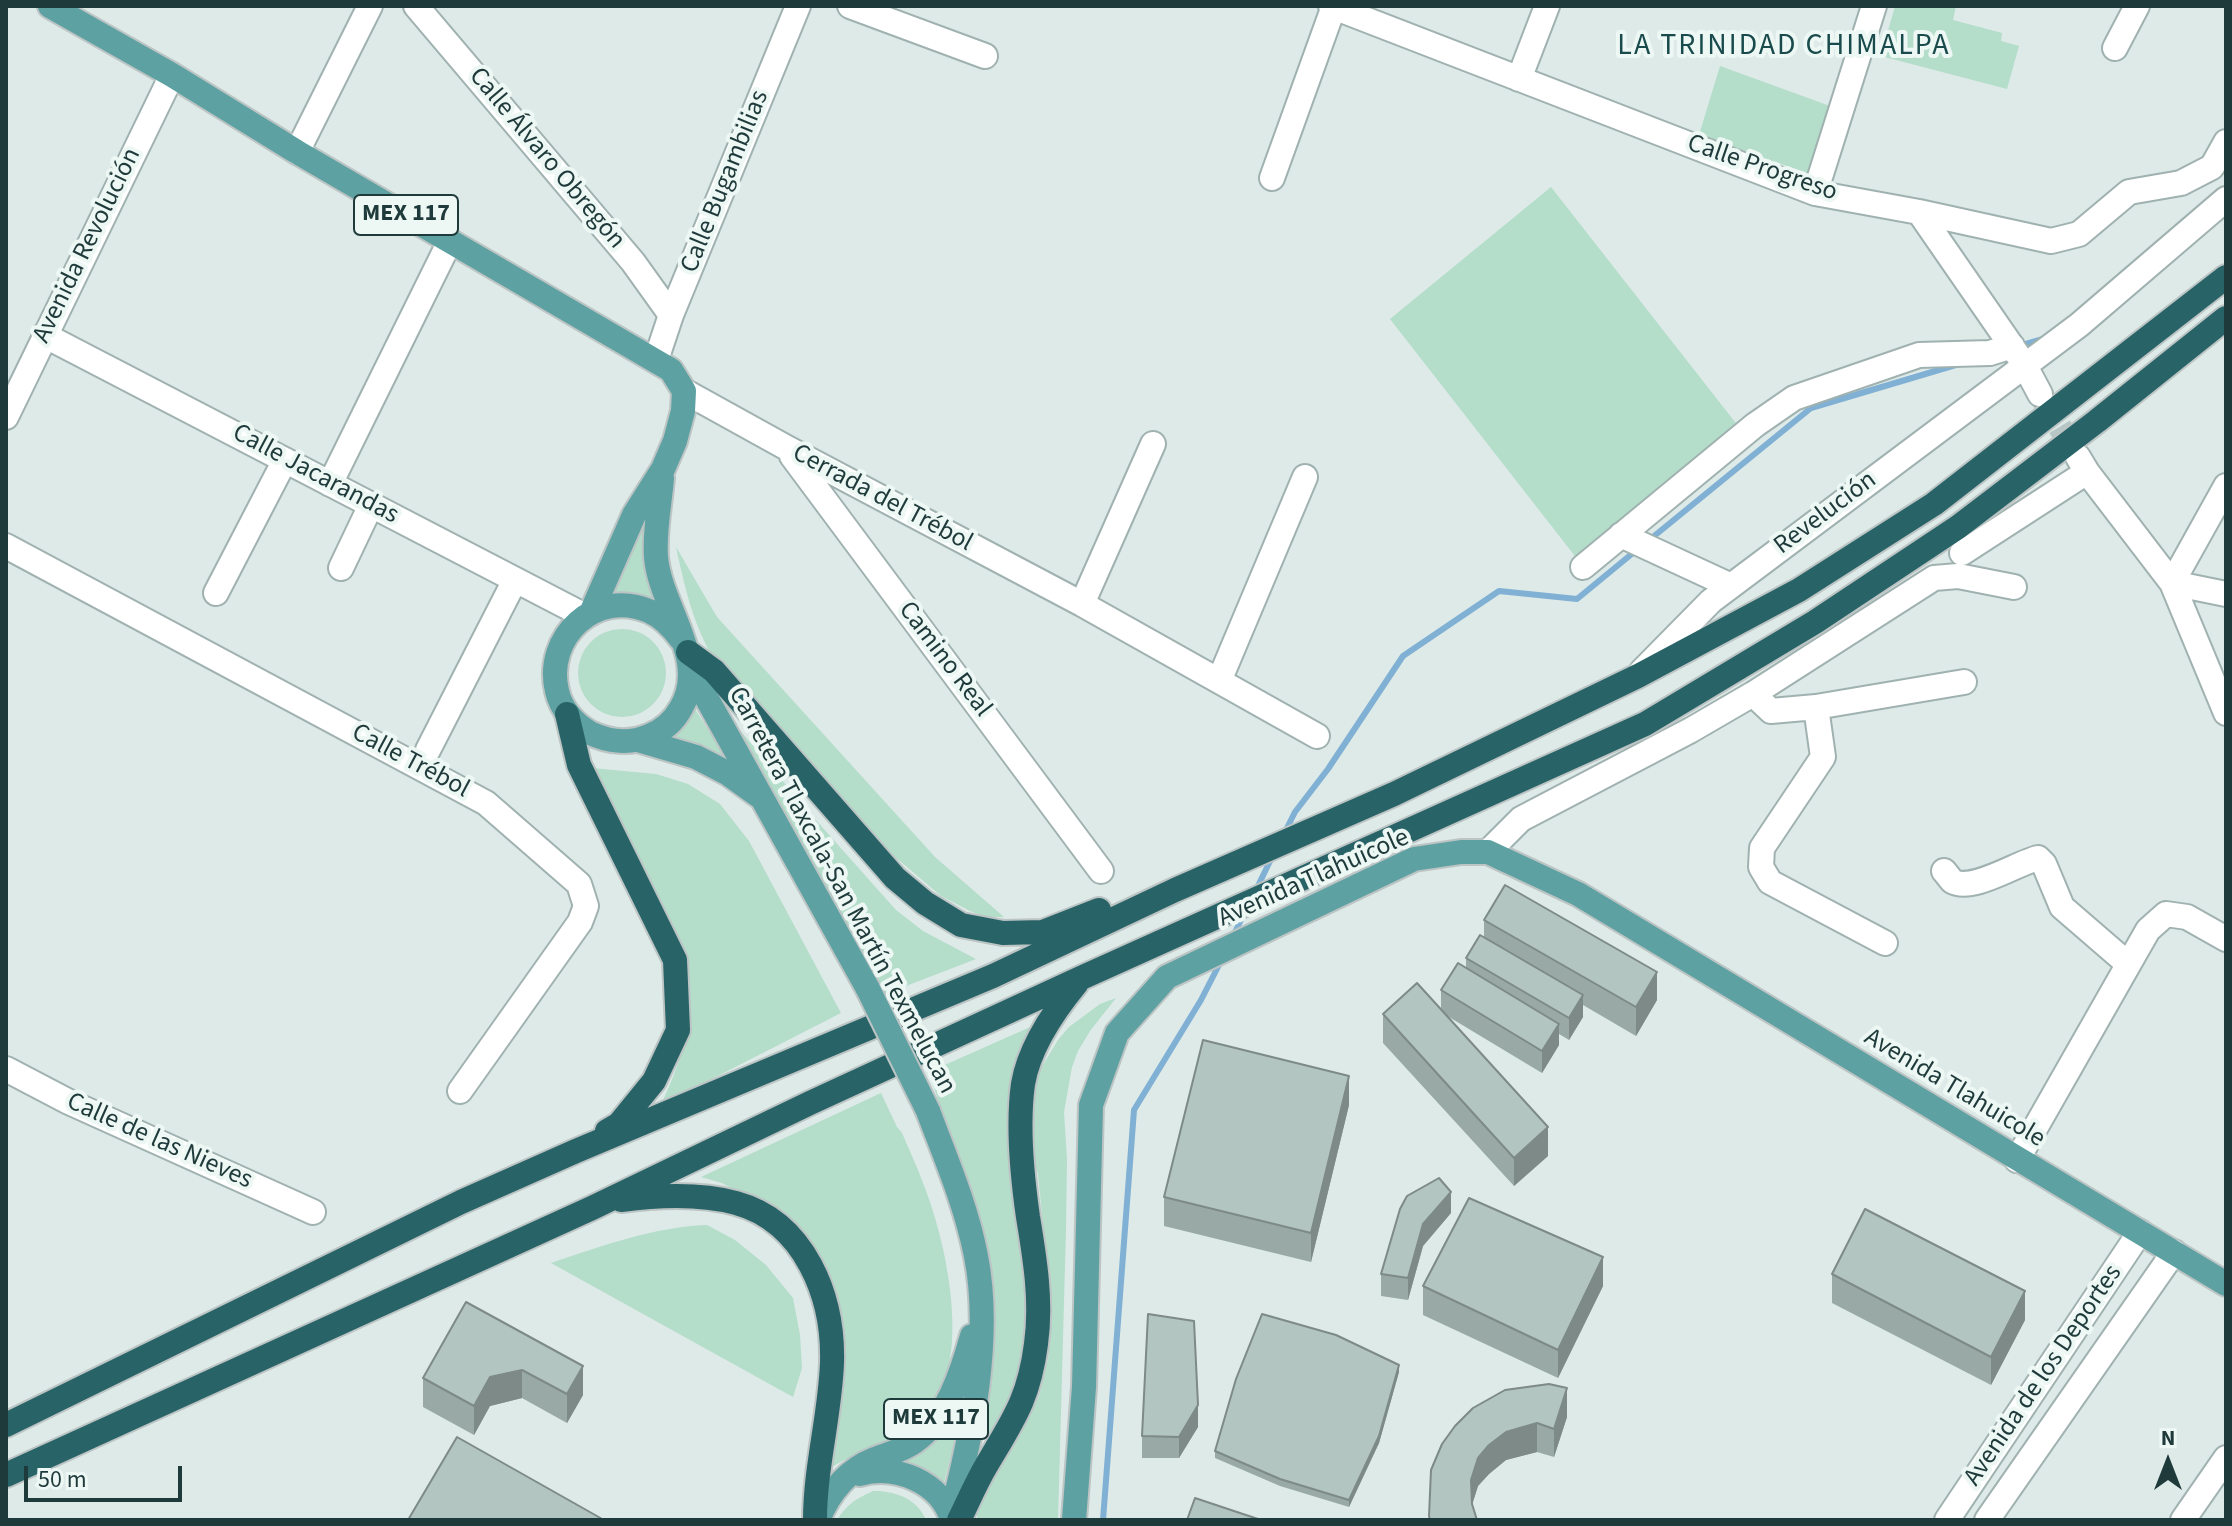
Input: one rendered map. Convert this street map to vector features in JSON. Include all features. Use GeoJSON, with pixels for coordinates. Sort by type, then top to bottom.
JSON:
{"type":"FeatureCollection","features":[{"type":"Feature","properties":{"kind":"highway"},"geometry":{"type":"LineString","coordinates":[[6,1425],[461,1202],[993,976],[1175,890],[1394,794],[1638,676],[1799,590],[1934,504],[2226,277]]}},
{"type":"Feature","properties":{"kind":"highway"},"geometry":{"type":"LineString","coordinates":[[6,1475],[592,1208],[1081,978],[1645,724],[1815,622],[1958,527],[2226,318]]}},
{"type":"Feature","properties":{"kind":"highway"},"geometry":{"type":"LineString","coordinates":[[687,654],[714,671],[895,878],[925,903],[961,925],[1003,933],[1043,932],[1118,902],[1175,890]]}},
{"type":"Feature","properties":{"kind":"highway"},"geometry":{"type":"LineString","coordinates":[[567,714],[579,765],[675,960],[678,1030],[654,1081],[619,1124],[576,1151]]}},
{"type":"Feature","properties":{"kind":"highway"},"geometry":{"type":"LineString","coordinates":[[954,1518],[1011,1428],[1031,1377],[1039,1315],[1023,1166],[1024,1082],[1044,1032],[1081,978]]}},
{"type":"Feature","properties":{"kind":"highway"},"geometry":{"type":"LineString","coordinates":[[592,1208],[642,1197],[668,1196],[737,1203],[763,1215],[800,1247],[819,1283],[827,1309],[832,1358],[817,1479],[816,1520]]}},
{"type":"Feature","properties":{"kind":"main road","name":"MEX 117"},"geometry":{"type":"LineString","coordinates":[[50,6],[671,370],[684,391],[683,411],[675,441],[663,469],[634,515],[588,614]]}},
{"type":"Feature","properties":{"kind":"main road","name":"Carretera Tlaxcala-San Martín Texmelucan"},"geometry":{"type":"LineString","coordinates":[[663,469],[656,558],[667,600],[687,654],[868,989],[928,1111],[961,1198],[976,1256],[981,1302],[980,1355],[954,1518]]}},
{"type":"Feature","properties":{"kind":"main road","name":"MEX 117"},"geometry":{"type":"LineString","coordinates":[[687,654],[661,617],[634,606],[605,608],[588,614],[560,644],[554,680],[558,698],[567,714],[581,728],[599,737],[619,742],[638,740],[696,757],[727,773],[764,800]]}},
{"type":"Feature","properties":{"kind":"main road"},"geometry":{"type":"LineString","coordinates":[[638,740],[666,726],[685,701],[687,654]]}},
{"type":"Feature","properties":{"kind":"main road","name":"Avenida Tlahuicole"},"geometry":{"type":"LineString","coordinates":[[1074,1520],[1084,1387],[1091,1105],[1117,1033],[1167,977],[1414,859],[1461,852],[1488,852],[1578,894],[2226,1284]]}},
{"type":"Feature","properties":{"kind":"main road","name":"MEX 117"},"geometry":{"type":"LineString","coordinates":[[816,1520],[834,1489],[857,1468],[914,1442],[939,1415],[951,1394],[968,1350],[981,1302]]}},
{"type":"Feature","properties":{"kind":"main road","name":"MEX 117"},"geometry":{"type":"LineString","coordinates":[[834,1489],[856,1475],[895,1471],[925,1485],[954,1518]]}},
{"type":"Feature","properties":{"kind":"street"},"geometry":{"type":"LineString","coordinates":[[297,152],[370,6]]}},
{"type":"Feature","properties":{"kind":"street","name":"Calle Álvaro Obregón"},"geometry":{"type":"LineString","coordinates":[[416,6],[633,262],[671,315]]}},
{"type":"Feature","properties":{"kind":"street","name":"Calle Bugambilias"},"geometry":{"type":"LineString","coordinates":[[656,360],[671,315],[798,6]]}},
{"type":"Feature","properties":{"kind":"street"},"geometry":{"type":"LineString","coordinates":[[850,6],[985,56]]}},
{"type":"Feature","properties":{"kind":"street"},"geometry":{"type":"LineString","coordinates":[[1272,178],[1333,6]]}},
{"type":"Feature","properties":{"kind":"street","name":"Calle Progreso"},"geometry":{"type":"LineString","coordinates":[[1333,6],[1815,193],[2051,241],[2079,234],[2129,192],[2181,183],[2212,167],[2226,142]]}},
{"type":"Feature","properties":{"kind":"street"},"geometry":{"type":"LineString","coordinates":[[1519,79],[1547,6]]}},
{"type":"Feature","properties":{"kind":"street"},"geometry":{"type":"LineString","coordinates":[[1815,193],[1874,6]]}},
{"type":"Feature","properties":{"kind":"street"},"geometry":{"type":"LineString","coordinates":[[2115,48],[2137,6]]}},
{"type":"Feature","properties":{"kind":"street","name":"Avenida Revolución"},"geometry":{"type":"LineString","coordinates":[[6,417],[172,75]]}},
{"type":"Feature","properties":{"kind":"street","name":"Revelución"},"geometry":{"type":"LineString","coordinates":[[1638,676],[1711,601],[2018,355],[2079,325],[2226,199]]}},
{"type":"Feature","properties":{"kind":"street"},"geometry":{"type":"LineString","coordinates":[[1919,212],[2018,355],[2040,394]]}},
{"type":"Feature","properties":{"kind":"street"},"geometry":{"type":"LineString","coordinates":[[330,484],[450,241]]}},
{"type":"Feature","properties":{"kind":"street","name":"Calle Jacarandas"},"geometry":{"type":"LineString","coordinates":[[44,335],[515,580],[588,614]]}},
{"type":"Feature","properties":{"kind":"street"},"geometry":{"type":"LineString","coordinates":[[1583,567],[1755,425],[1794,398],[1919,355],[2018,355]]}},
{"type":"Feature","properties":{"kind":"street","name":"Cerrada del Trébol"},"geometry":{"type":"LineString","coordinates":[[684,391],[1082,604],[1317,736]]}},
{"type":"Feature","properties":{"kind":"street"},"geometry":{"type":"LineString","coordinates":[[1082,604],[1153,444]]}},
{"type":"Feature","properties":{"kind":"street","name":"Camino Real"},"geometry":{"type":"LineString","coordinates":[[787,448],[1101,871]]}},
{"type":"Feature","properties":{"kind":"street"},"geometry":{"type":"LineString","coordinates":[[216,593],[285,460]]}},
{"type":"Feature","properties":{"kind":"street"},"geometry":{"type":"LineString","coordinates":[[1962,553],[2082,465],[2172,583],[2226,713]]}},
{"type":"Feature","properties":{"kind":"street"},"geometry":{"type":"LineString","coordinates":[[1219,681],[1305,477]]}},
{"type":"Feature","properties":{"kind":"street"},"geometry":{"type":"LineString","coordinates":[[2172,583],[2226,486]]}},
{"type":"Feature","properties":{"kind":"street"},"geometry":{"type":"LineString","coordinates":[[341,568],[371,505]]}},
{"type":"Feature","properties":{"kind":"street"},"geometry":{"type":"LineString","coordinates":[[1621,535],[1731,586]]}},
{"type":"Feature","properties":{"kind":"street","name":"Calle Trébol"},"geometry":{"type":"LineString","coordinates":[[6,546],[486,803],[579,884],[586,906],[580,922],[460,1091]]}},
{"type":"Feature","properties":{"kind":"street"},"geometry":{"type":"LineString","coordinates":[[1488,852],[1521,819],[1753,694],[1934,578],[1958,576],[2014,587]]}},
{"type":"Feature","properties":{"kind":"street"},"geometry":{"type":"LineString","coordinates":[[428,750],[515,580]]}},
{"type":"Feature","properties":{"kind":"street"},"geometry":{"type":"LineString","coordinates":[[2172,583],[2226,594]]}},
{"type":"Feature","properties":{"kind":"street"},"geometry":{"type":"LineString","coordinates":[[1753,694],[1771,711],[1816,707],[1964,682]]}},
{"type":"Feature","properties":{"kind":"street"},"geometry":{"type":"LineString","coordinates":[[1816,707],[1823,757],[1762,848],[1761,867],[1770,882],[1885,943]]}},
{"type":"Feature","properties":{"kind":"street"},"geometry":{"type":"LineString","coordinates":[[1944,871],[1952,881],[1964,884],[1978,882],[2038,858],[2044,864],[2062,907],[2128,964]]}},
{"type":"Feature","properties":{"kind":"street"},"geometry":{"type":"LineString","coordinates":[[2017,1160],[2148,930],[2166,914],[2187,917],[2226,939]]}},
{"type":"Feature","properties":{"kind":"street","name":"Calle de las Nieves"},"geometry":{"type":"LineString","coordinates":[[6,1069],[69,1102],[313,1212]]}},
{"type":"Feature","properties":{"kind":"street","name":"Avenida de los Deportes"},"geometry":{"type":"LineString","coordinates":[[1947,1520],[2140,1232]]}},
{"type":"Feature","properties":{"kind":"street","name":"Avenida de los Deportes"},"geometry":{"type":"LineString","coordinates":[[1987,1520],[2174,1252]]}},
{"type":"Feature","properties":{"kind":"street"},"geometry":{"type":"LineString","coordinates":[[2183,1520],[2226,1458]]}},
{"type":"Feature","properties":{"kind":"green space"},"geometry":{"type":"Polygon","coordinates":[[[1895,6],[1956,6],[1953,20],[2002,33],[2001,41],[2019,46],[2007,89],[1881,56],[1895,6]]]}},
{"type":"Feature","properties":{"kind":"green space"},"geometry":{"type":"Polygon","coordinates":[[[1720,66],[1830,106],[1810,174],[1699,135],[1720,66]]]}},
{"type":"Feature","properties":{"kind":"green space"},"geometry":{"type":"Polygon","coordinates":[[[1551,187],[1742,431],[1578,560],[1390,319],[1551,187]]]}},
{"type":"Feature","properties":{"kind":"green space"},"geometry":{"type":"Polygon","coordinates":[[[645,521],[656,609],[602,603],[645,521]]]}},
{"type":"Feature","properties":{"kind":"green space"},"geometry":{"type":"Polygon","coordinates":[[[676,547],[717,617],[935,857],[1004,917],[986,917],[941,896],[894,856],[715,661],[695,620],[676,547]]]}},
{"type":"Feature","properties":{"kind":"green space"},"geometry":{"type":"Polygon","coordinates":[[[622,629],[647,636],[659,648],[666,673],[659,698],[647,710],[622,717],[597,710],[585,698],[578,673],[585,648],[597,636],[622,629]]]}},
{"type":"Feature","properties":{"kind":"green space"},"geometry":{"type":"Polygon","coordinates":[[[693,706],[734,770],[666,739],[693,706]]]}},
{"type":"Feature","properties":{"kind":"green space"},"geometry":{"type":"Polygon","coordinates":[[[728,716],[896,910],[923,931],[976,959],[880,996],[728,716]]]}},
{"type":"Feature","properties":{"kind":"green space"},"geometry":{"type":"Polygon","coordinates":[[[592,768],[656,774],[688,784],[720,804],[749,841],[841,1013],[661,1105],[681,1055],[688,1024],[685,970],[592,768]]]}},
{"type":"Feature","properties":{"kind":"green space"},"geometry":{"type":"Polygon","coordinates":[[[1116,998],[1078,1051],[1064,1112],[1066,1229],[1058,1520],[977,1520],[991,1477],[1039,1396],[1048,1360],[1052,1314],[1050,1272],[1038,1174],[1029,1131],[1035,1078],[1069,1027],[1100,1004],[1116,998]]]}},
{"type":"Feature","properties":{"kind":"green space"},"geometry":{"type":"Polygon","coordinates":[[[1037,1024],[1009,1107],[1008,1125],[1022,1215],[1030,1354],[1003,1420],[985,1443],[990,1345],[952,1143],[929,1072],[1037,1024]]]}},
{"type":"Feature","properties":{"kind":"green space"},"geometry":{"type":"Polygon","coordinates":[[[881,1093],[918,1170],[939,1232],[950,1291],[951,1349],[946,1376],[937,1398],[926,1412],[892,1438],[826,1471],[839,1320],[763,1205],[722,1183],[701,1177],[881,1093]]]}},
{"type":"Feature","properties":{"kind":"green space"},"geometry":{"type":"Polygon","coordinates":[[[707,1225],[735,1240],[766,1265],[793,1298],[802,1368],[793,1397],[551,1263],[647,1233],[707,1225]]]}},
{"type":"Feature","properties":{"kind":"green space"},"geometry":{"type":"Polygon","coordinates":[[[963,1407],[942,1491],[917,1467],[903,1462],[949,1424],[963,1407]]]}},
{"type":"Feature","properties":{"kind":"green space"},"geometry":{"type":"Polygon","coordinates":[[[873,1491],[904,1497],[917,1506],[926,1520],[837,1520],[852,1502],[873,1491]]]}},
{"type":"Feature","properties":{"kind":"building"},"geometry":{"type":"Polygon","coordinates":[[[1505,885],[1657,972],[1636,1007],[1484,920],[1505,885]]]}},
{"type":"Feature","properties":{"kind":"building"},"geometry":{"type":"Polygon","coordinates":[[[1480,935],[1583,995],[1569,1018],[1466,958],[1480,935]]]}},
{"type":"Feature","properties":{"kind":"building"},"geometry":{"type":"Polygon","coordinates":[[[1458,963],[1559,1024],[1542,1051],[1441,990],[1458,963]]]}},
{"type":"Feature","properties":{"kind":"building"},"geometry":{"type":"Polygon","coordinates":[[[1417,983],[1548,1127],[1514,1158],[1383,1014],[1417,983]]]}},
{"type":"Feature","properties":{"kind":"building"},"geometry":{"type":"Polygon","coordinates":[[[1203,1040],[1349,1076],[1311,1233],[1164,1197],[1203,1040]]]}},
{"type":"Feature","properties":{"kind":"building"},"geometry":{"type":"Polygon","coordinates":[[[1439,1178],[1451,1192],[1423,1224],[1408,1278],[1381,1274],[1400,1209],[1407,1196],[1439,1178]]]}},
{"type":"Feature","properties":{"kind":"building"},"geometry":{"type":"Polygon","coordinates":[[[1469,1198],[1603,1257],[1558,1350],[1423,1286],[1469,1198]]]}},
{"type":"Feature","properties":{"kind":"building"},"geometry":{"type":"Polygon","coordinates":[[[1865,1209],[2025,1291],[1991,1357],[1832,1274],[1865,1209]]]}},
{"type":"Feature","properties":{"kind":"building"},"geometry":{"type":"Polygon","coordinates":[[[466,1302],[583,1366],[567,1394],[522,1370],[490,1377],[474,1406],[423,1378],[466,1302]]]}},
{"type":"Feature","properties":{"kind":"building"},"geometry":{"type":"Polygon","coordinates":[[[1148,1314],[1194,1321],[1198,1405],[1179,1437],[1142,1436],[1148,1314]]]}},
{"type":"Feature","properties":{"kind":"building"},"geometry":{"type":"Polygon","coordinates":[[[1262,1314],[1336,1335],[1399,1365],[1379,1436],[1349,1500],[1280,1479],[1215,1451],[1236,1379],[1262,1314]]]}},
{"type":"Feature","properties":{"kind":"building"},"geometry":{"type":"Polygon","coordinates":[[[1549,1384],[1567,1388],[1554,1429],[1537,1423],[1506,1432],[1478,1458],[1471,1480],[1472,1504],[1477,1520],[1430,1520],[1431,1470],[1442,1444],[1455,1426],[1473,1408],[1505,1390],[1549,1384]]]}},
{"type":"Feature","properties":{"kind":"building"},"geometry":{"type":"Polygon","coordinates":[[[457,1437],[604,1520],[408,1520],[457,1437]]]}},
{"type":"Feature","properties":{"kind":"building"},"geometry":{"type":"Polygon","coordinates":[[[1195,1498],[1261,1520],[1187,1520],[1195,1498]]]}},
{"type":"Feature","properties":{"kind":"waterway"},"geometry":{"type":"LineString","coordinates":[[2019,346],[2043,339]]}},
{"type":"Feature","properties":{"kind":"waterway"},"geometry":{"type":"LineString","coordinates":[[1648,541],[1811,408],[1959,364]]}},
{"type":"Feature","properties":{"kind":"waterway"},"geometry":{"type":"LineString","coordinates":[[1284,834],[1295,812],[1328,769],[1403,656],[1499,591],[1577,599],[1639,548]]}},
{"type":"Feature","properties":{"kind":"waterway"},"geometry":{"type":"LineString","coordinates":[[1255,892],[1273,855]]}},
{"type":"Feature","properties":{"kind":"waterway"},"geometry":{"type":"LineString","coordinates":[[1232,938],[1245,912]]}},
{"type":"Feature","properties":{"kind":"waterway"},"geometry":{"type":"LineString","coordinates":[[1103,1520],[1134,1110],[1201,1000],[1222,959]]}},
{"type":"Feature","properties":{"kind":"tunnel"},"geometry":{"type":"LineString","coordinates":[[2041,396],[2078,457]]}},
{"type":"Feature","properties":{"kind":"district","name":"LA TRINIDAD CHIMALPA"},"geometry":{"type":"Point","coordinates":[1784,47]}}]}
